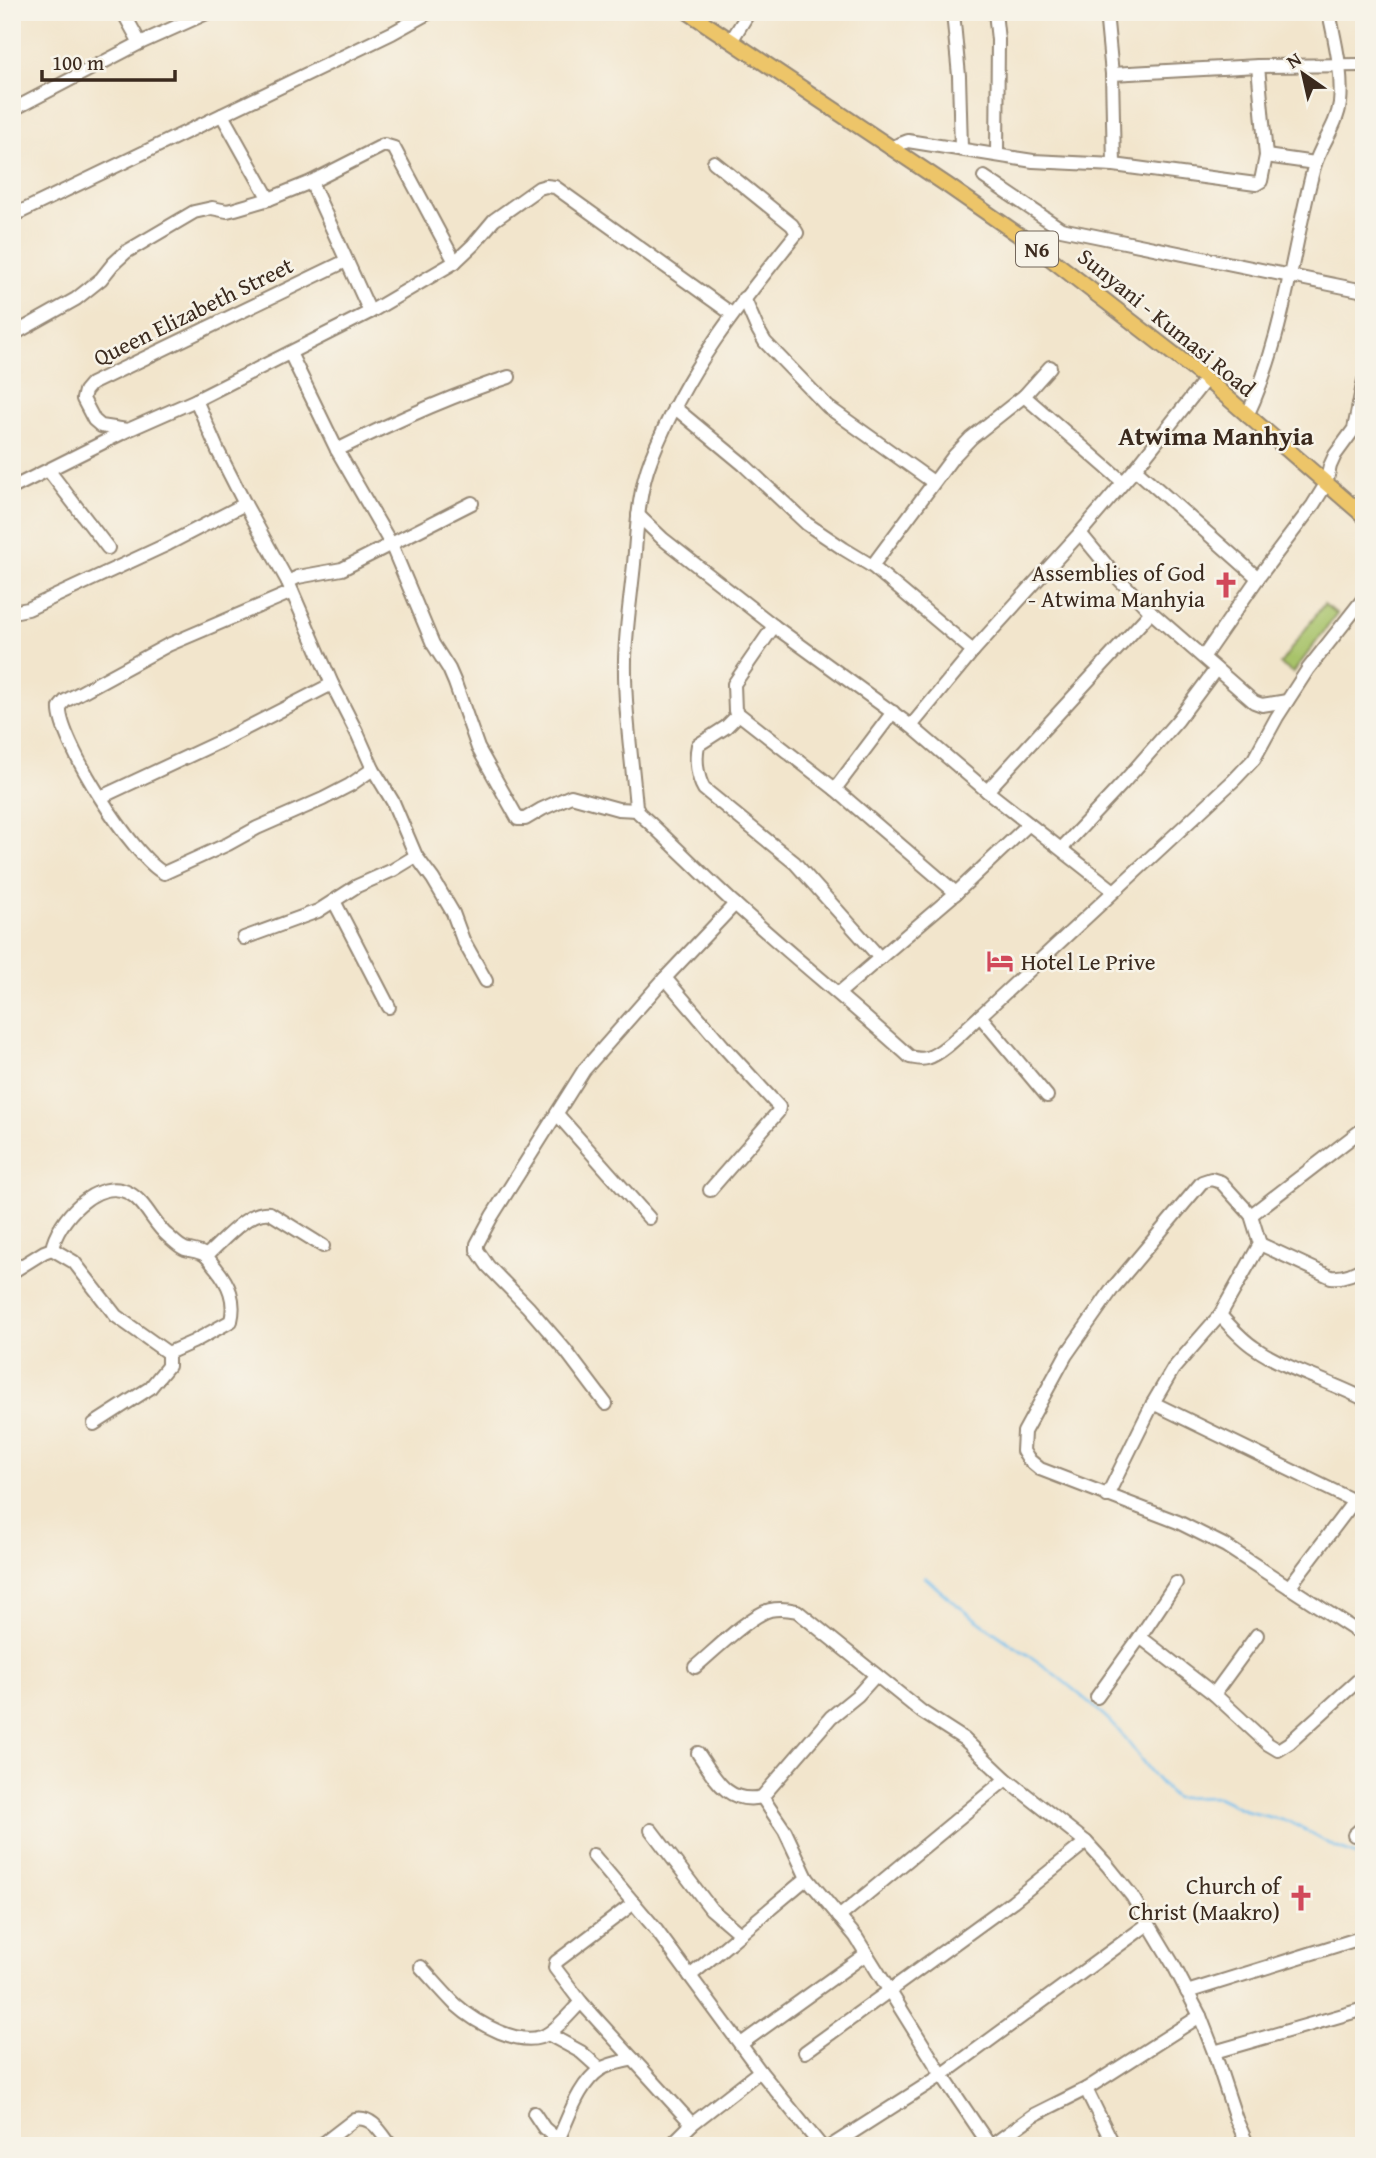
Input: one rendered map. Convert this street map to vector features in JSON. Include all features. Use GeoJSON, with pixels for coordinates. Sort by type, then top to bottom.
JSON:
{"type":"FeatureCollection","features":[{"type":"Feature","properties":{"kind":"main road","name":"Sunyani - Kumasi Road"},"geometry":{"type":"LineString","coordinates":[[688,12],[1029,242],[1206,379],[1364,516]]}},
{"type":"Feature","properties":{"kind":"street"},"geometry":{"type":"LineString","coordinates":[[123,12],[140,43]]}},
{"type":"Feature","properties":{"kind":"street"},"geometry":{"type":"LineString","coordinates":[[12,110],[140,43],[209,12]]}},
{"type":"Feature","properties":{"kind":"street"},"geometry":{"type":"LineString","coordinates":[[12,216],[392,33],[430,12]]}},
{"type":"Feature","properties":{"kind":"street"},"geometry":{"type":"LineString","coordinates":[[731,41],[749,12]]}},
{"type":"Feature","properties":{"kind":"street"},"geometry":{"type":"LineString","coordinates":[[953,12],[959,76],[961,148]]}},
{"type":"Feature","properties":{"kind":"street"},"geometry":{"type":"LineString","coordinates":[[995,12],[999,40],[997,154]]}},
{"type":"Feature","properties":{"kind":"street"},"geometry":{"type":"LineString","coordinates":[[1106,12],[1112,74],[1114,165]]}},
{"type":"Feature","properties":{"kind":"street"},"geometry":{"type":"LineString","coordinates":[[1247,416],[1262,384],[1315,163],[1340,102],[1339,65],[1329,12]]}},
{"type":"Feature","properties":{"kind":"street"},"geometry":{"type":"LineString","coordinates":[[1112,74],[1258,66],[1364,65]]}},
{"type":"Feature","properties":{"kind":"street"},"geometry":{"type":"LineString","coordinates":[[890,148],[908,141],[1033,161],[1114,165],[1256,184],[1261,181],[1266,156],[1258,66]]}},
{"type":"Feature","properties":{"kind":"street"},"geometry":{"type":"LineString","coordinates":[[222,115],[269,200]]}},
{"type":"Feature","properties":{"kind":"street"},"geometry":{"type":"LineString","coordinates":[[12,335],[76,299],[101,279],[126,252],[194,212],[212,208],[227,211],[269,200],[384,145],[394,148],[455,261]]}},
{"type":"Feature","properties":{"kind":"street"},"geometry":{"type":"LineString","coordinates":[[1266,156],[1315,163]]}},
{"type":"Feature","properties":{"kind":"street"},"geometry":{"type":"LineString","coordinates":[[713,162],[792,225],[797,233],[744,298],[702,356],[674,407],[650,462],[638,515],[625,659],[637,810],[735,904],[910,1057],[928,1058],[981,1016],[1158,853],[1254,759],[1308,669],[1364,598]]}},
{"type":"Feature","properties":{"kind":"street"},"geometry":{"type":"LineString","coordinates":[[984,177],[1061,229],[1364,291]]}},
{"type":"Feature","properties":{"kind":"street"},"geometry":{"type":"LineString","coordinates":[[311,182],[370,312]]}},
{"type":"Feature","properties":{"kind":"street"},"geometry":{"type":"LineString","coordinates":[[12,488],[128,430],[196,400],[370,312],[455,261],[474,246],[494,220],[539,188],[546,186],[555,187],[733,314]]}},
{"type":"Feature","properties":{"kind":"street","name":"Queen Elizabeth Street"},"geometry":{"type":"LineString","coordinates":[[128,430],[102,426],[94,420],[83,399],[91,384],[346,261]]}},
{"type":"Feature","properties":{"kind":"street"},"geometry":{"type":"LineString","coordinates":[[744,298],[765,342],[828,407],[933,482]]}},
{"type":"Feature","properties":{"kind":"street"},"geometry":{"type":"LineString","coordinates":[[290,353],[337,450],[391,544],[433,644],[455,683],[478,748],[518,819],[525,819],[571,796],[618,809],[637,810]]}},
{"type":"Feature","properties":{"kind":"street"},"geometry":{"type":"LineString","coordinates":[[872,566],[933,482],[971,438],[1024,396],[1050,368]]}},
{"type":"Feature","properties":{"kind":"street"},"geometry":{"type":"LineString","coordinates":[[337,450],[405,416],[460,393],[509,377]]}},
{"type":"Feature","properties":{"kind":"street"},"geometry":{"type":"LineString","coordinates":[[911,726],[973,651],[1135,469],[1206,379]]}},
{"type":"Feature","properties":{"kind":"street"},"geometry":{"type":"LineString","coordinates":[[1204,656],[1326,484],[1335,455],[1354,429],[1364,380]]}},
{"type":"Feature","properties":{"kind":"street"},"geometry":{"type":"LineString","coordinates":[[1024,396],[1123,482]]}},
{"type":"Feature","properties":{"kind":"street"},"geometry":{"type":"LineString","coordinates":[[196,400],[218,451],[290,587],[332,684],[373,769],[393,802],[416,856],[453,913],[463,940],[486,981]]}},
{"type":"Feature","properties":{"kind":"street"},"geometry":{"type":"LineString","coordinates":[[674,407],[744,465],[807,524],[872,566],[973,651]]}},
{"type":"Feature","properties":{"kind":"street"},"geometry":{"type":"LineString","coordinates":[[1135,469],[1258,578]]}},
{"type":"Feature","properties":{"kind":"street"},"geometry":{"type":"LineString","coordinates":[[49,471],[108,548]]}},
{"type":"Feature","properties":{"kind":"street"},"geometry":{"type":"LineString","coordinates":[[373,769],[323,799],[264,824],[228,844],[164,873],[141,853],[123,832],[101,797],[62,726],[60,707],[65,701],[168,645],[290,587],[298,578],[342,569],[472,503]]}},
{"type":"Feature","properties":{"kind":"street"},"geometry":{"type":"LineString","coordinates":[[12,612],[28,609],[168,544],[245,504]]}},
{"type":"Feature","properties":{"kind":"street"},"geometry":{"type":"LineString","coordinates":[[638,515],[663,539],[774,626],[911,726],[1114,891]]}},
{"type":"Feature","properties":{"kind":"street"},"geometry":{"type":"LineString","coordinates":[[1080,533],[1113,573],[1152,612],[1254,702],[1262,705],[1287,701]]}},
{"type":"Feature","properties":{"kind":"street"},"geometry":{"type":"LineString","coordinates":[[987,790],[1152,612]]}},
{"type":"Feature","properties":{"kind":"street"},"geometry":{"type":"LineString","coordinates":[[774,626],[734,684],[735,711],[835,789],[956,893]]}},
{"type":"Feature","properties":{"kind":"street"},"geometry":{"type":"LineString","coordinates":[[1062,848],[1178,720],[1216,669]]}},
{"type":"Feature","properties":{"kind":"street"},"geometry":{"type":"LineString","coordinates":[[101,797],[223,740],[332,684]]}},
{"type":"Feature","properties":{"kind":"street"},"geometry":{"type":"LineString","coordinates":[[835,789],[893,712]]}},
{"type":"Feature","properties":{"kind":"street"},"geometry":{"type":"LineString","coordinates":[[738,715],[726,727],[698,745],[696,750],[699,778],[704,789],[788,857],[880,958]]}},
{"type":"Feature","properties":{"kind":"street"},"geometry":{"type":"LineString","coordinates":[[839,993],[956,893],[1029,824]]}},
{"type":"Feature","properties":{"kind":"street"},"geometry":{"type":"LineString","coordinates":[[244,938],[306,916],[416,856]]}},
{"type":"Feature","properties":{"kind":"street"},"geometry":{"type":"LineString","coordinates":[[334,901],[389,1007]]}},
{"type":"Feature","properties":{"kind":"street"},"geometry":{"type":"LineString","coordinates":[[606,1405],[566,1351],[488,1266],[477,1250],[480,1237],[584,1070],[735,904]]}},
{"type":"Feature","properties":{"kind":"street"},"geometry":{"type":"LineString","coordinates":[[665,978],[779,1107],[778,1112],[710,1190]]}},
{"type":"Feature","properties":{"kind":"street"},"geometry":{"type":"LineString","coordinates":[[981,1016],[1047,1096]]}},
{"type":"Feature","properties":{"kind":"street"},"geometry":{"type":"LineString","coordinates":[[557,1114],[649,1218]]}},
{"type":"Feature","properties":{"kind":"street"},"geometry":{"type":"LineString","coordinates":[[1251,1215],[1364,1128]]}},
{"type":"Feature","properties":{"kind":"street"},"geometry":{"type":"LineString","coordinates":[[1107,1496],[1173,1369],[1220,1315],[1260,1244],[1251,1215],[1221,1182],[1211,1179],[1202,1182],[1105,1299],[1066,1355],[1024,1432],[1023,1451],[1028,1460],[1040,1468],[1107,1496],[1178,1522],[1214,1540],[1364,1636]]}},
{"type":"Feature","properties":{"kind":"street"},"geometry":{"type":"LineString","coordinates":[[52,1249],[54,1237],[78,1206],[110,1189],[126,1191],[138,1198],[160,1230],[184,1249],[206,1256],[228,1283],[234,1307],[231,1321],[168,1353]]}},
{"type":"Feature","properties":{"kind":"street"},"geometry":{"type":"LineString","coordinates":[[206,1256],[247,1219],[256,1213],[264,1212],[270,1213],[323,1246]]}},
{"type":"Feature","properties":{"kind":"street"},"geometry":{"type":"LineString","coordinates":[[1260,1244],[1331,1277],[1361,1274]]}},
{"type":"Feature","properties":{"kind":"street"},"geometry":{"type":"LineString","coordinates":[[12,1272],[52,1249]]}},
{"type":"Feature","properties":{"kind":"street"},"geometry":{"type":"LineString","coordinates":[[52,1249],[74,1262],[116,1316],[168,1353]]}},
{"type":"Feature","properties":{"kind":"street"},"geometry":{"type":"LineString","coordinates":[[1220,1315],[1257,1350],[1339,1385],[1364,1399]]}},
{"type":"Feature","properties":{"kind":"street"},"geometry":{"type":"LineString","coordinates":[[94,1423],[150,1388],[169,1366],[168,1353]]}},
{"type":"Feature","properties":{"kind":"street"},"geometry":{"type":"LineString","coordinates":[[1153,1404],[1354,1501]]}},
{"type":"Feature","properties":{"kind":"street"},"geometry":{"type":"LineString","coordinates":[[1289,1587],[1363,1490]]}},
{"type":"Feature","properties":{"kind":"street"},"geometry":{"type":"LineString","coordinates":[[1097,1698],[1176,1583]]}},
{"type":"Feature","properties":{"kind":"street"},"geometry":{"type":"LineString","coordinates":[[695,1667],[756,1617],[769,1610],[797,1611],[922,1712],[964,1739],[1006,1779],[1086,1842],[1132,1896],[1174,1966],[1200,2017],[1248,2146]]}},
{"type":"Feature","properties":{"kind":"street"},"geometry":{"type":"LineString","coordinates":[[1214,1693],[1257,1635]]}},
{"type":"Feature","properties":{"kind":"street"},"geometry":{"type":"LineString","coordinates":[[1140,1637],[1214,1693],[1268,1744],[1278,1750],[1364,1675]]}},
{"type":"Feature","properties":{"kind":"street"},"geometry":{"type":"LineString","coordinates":[[698,1753],[718,1783],[734,1797],[748,1800],[762,1797],[831,1717],[858,1695],[876,1675]]}},
{"type":"Feature","properties":{"kind":"street"},"geometry":{"type":"LineString","coordinates":[[839,1917],[1006,1779]]}},
{"type":"Feature","properties":{"kind":"street"},"geometry":{"type":"LineString","coordinates":[[762,1797],[785,1831],[807,1878],[856,1937],[942,2076],[990,2146],[1034,2115],[1086,2089],[1200,2017]]}},
{"type":"Feature","properties":{"kind":"street"},"geometry":{"type":"LineString","coordinates":[[651,1830],[711,1909],[739,1933]]}},
{"type":"Feature","properties":{"kind":"street"},"geometry":{"type":"LineString","coordinates":[[805,2052],[1013,1901],[1086,1842]]}},
{"type":"Feature","properties":{"kind":"street"},"geometry":{"type":"LineString","coordinates":[[593,1856],[634,1903],[760,2071],[821,2146]]}},
{"type":"Feature","properties":{"kind":"street"},"geometry":{"type":"LineString","coordinates":[[690,1976],[807,1878]]}},
{"type":"Feature","properties":{"kind":"street"},"geometry":{"type":"LineString","coordinates":[[634,1903],[556,1962],[556,1972],[692,2124]]}},
{"type":"Feature","properties":{"kind":"street"},"geometry":{"type":"LineString","coordinates":[[831,2146],[942,2076],[1148,1924]]}},
{"type":"Feature","properties":{"kind":"street"},"geometry":{"type":"LineString","coordinates":[[1187,1992],[1364,1937]]}},
{"type":"Feature","properties":{"kind":"street"},"geometry":{"type":"LineString","coordinates":[[741,2044],[866,1954]]}},
{"type":"Feature","properties":{"kind":"street"},"geometry":{"type":"LineString","coordinates":[[421,1967],[454,2003],[480,2023],[508,2035],[538,2038],[548,2034],[581,2002]]}},
{"type":"Feature","properties":{"kind":"street"},"geometry":{"type":"LineString","coordinates":[[1214,2052],[1364,2009]]}},
{"type":"Feature","properties":{"kind":"street"},"geometry":{"type":"LineString","coordinates":[[548,2034],[581,2052],[600,2070]]}},
{"type":"Feature","properties":{"kind":"street"},"geometry":{"type":"LineString","coordinates":[[534,2113],[544,2128],[561,2143],[586,2084],[600,2070],[634,2059]]}},
{"type":"Feature","properties":{"kind":"street"},"geometry":{"type":"LineString","coordinates":[[670,2146],[692,2124],[760,2071]]}},
{"type":"Feature","properties":{"kind":"street"},"geometry":{"type":"LineString","coordinates":[[1086,2089],[1114,2146]]}},
{"type":"Feature","properties":{"kind":"street"},"geometry":{"type":"LineString","coordinates":[[320,2146],[355,2119],[361,2118],[367,2119],[391,2146]]}},
{"type":"Feature","properties":{"kind":"green space"},"geometry":{"type":"Polygon","coordinates":[[[1324,604],[1337,614],[1293,673],[1280,664],[1324,604]]]}},
{"type":"Feature","properties":{"kind":"waterway"},"geometry":{"type":"LineString","coordinates":[[925,1577],[962,1609],[1047,1668],[1100,1712],[1175,1798],[1217,1797],[1249,1812],[1290,1822],[1364,1861]]}},
{"type":"Feature","properties":{"kind":"place","name":"Assemblies of God - Atwima Manhyia"},"geometry":{"type":"Point","coordinates":[1226,585]}},
{"type":"Feature","properties":{"kind":"place","name":"Hotel Le Prive"},"geometry":{"type":"Point","coordinates":[1000,961]}},
{"type":"Feature","properties":{"kind":"place","name":"Church of Christ (Maakro)"},"geometry":{"type":"Point","coordinates":[1301,1898]}},
{"type":"Feature","properties":{"kind":"district","name":"Atwima Manhyia"},"geometry":{"type":"Point","coordinates":[1216,435]}}]}
